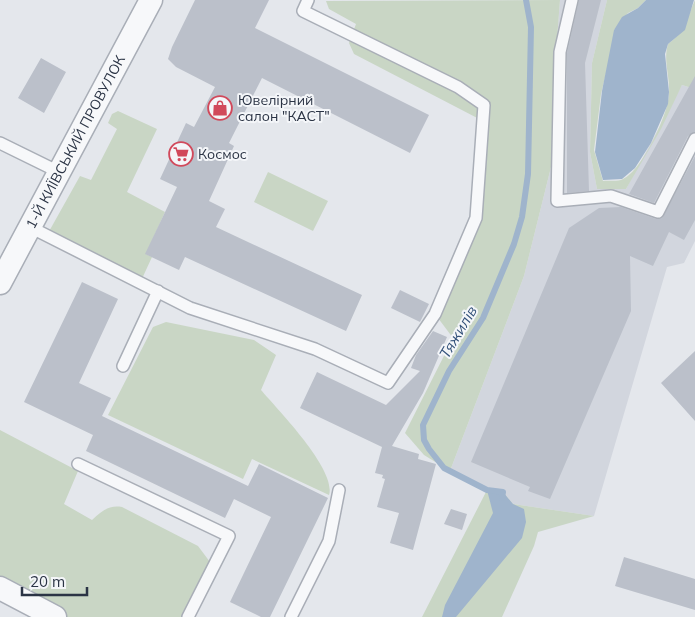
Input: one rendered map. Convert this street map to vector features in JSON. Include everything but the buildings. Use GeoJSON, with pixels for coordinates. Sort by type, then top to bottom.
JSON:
{"type":"FeatureCollection","features":[{"type":"Feature","properties":{"kind":"street","name":"1-Й КИЇВСЬКИЙ ПРОВУЛОК"},"geometry":{"type":"LineString","coordinates":[[0,283],[151,0]]}},
{"type":"Feature","properties":{"kind":"street"},"geometry":{"type":"LineString","coordinates":[[0,588],[55,617]]}},
{"type":"Feature","properties":{"kind":"lane"},"geometry":{"type":"LineString","coordinates":[[30,227],[190,308],[315,350],[388,383],[435,314],[476,218],[484,105],[458,87],[304,11],[308,0]]}},
{"type":"Feature","properties":{"kind":"lane"},"geometry":{"type":"LineString","coordinates":[[572,0],[560,52],[558,201],[611,196],[658,212],[695,139]]}},
{"type":"Feature","properties":{"kind":"lane"},"geometry":{"type":"LineString","coordinates":[[0,143],[59,172]]}},
{"type":"Feature","properties":{"kind":"lane"},"geometry":{"type":"LineString","coordinates":[[123,366],[158,291]]}},
{"type":"Feature","properties":{"kind":"lane"},"geometry":{"type":"LineString","coordinates":[[78,464],[229,536],[188,617]]}},
{"type":"Feature","properties":{"kind":"lane"},"geometry":{"type":"LineString","coordinates":[[291,617],[329,541],[339,490]]}},
{"type":"Feature","properties":{"kind":"shaded area"},"geometry":{"type":"Polygon","coordinates":[[[560,0],[607,0],[592,63],[590,152],[597,189],[626,189],[682,85],[695,89],[695,241],[684,263],[667,267],[594,516],[513,504],[503,492],[487,490],[450,471],[524,276],[552,163],[554,79],[560,0]]]}},
{"type":"Feature","properties":{"kind":"green space"},"geometry":{"type":"Polygon","coordinates":[[[560,0],[554,79],[552,163],[524,276],[450,471],[424,455],[405,433],[453,338],[435,314],[476,218],[483,121],[354,54],[349,43],[356,24],[329,9],[326,1],[560,0]]]}},
{"type":"Feature","properties":{"kind":"green space"},"geometry":{"type":"Polygon","coordinates":[[[607,0],[646,0],[638,8],[628,13],[614,30],[614,40],[601,94],[594,150],[603,181],[621,180],[630,174],[646,154],[668,102],[669,86],[666,56],[668,44],[679,34],[695,0],[695,89],[682,85],[661,129],[626,189],[597,189],[590,152],[592,63],[607,0]]]}},
{"type":"Feature","properties":{"kind":"green space"},"geometry":{"type":"Polygon","coordinates":[[[118,111],[157,129],[127,192],[165,212],[146,254],[152,257],[140,283],[47,235],[80,176],[91,180],[117,129],[108,123],[112,114],[118,111]]]}},
{"type":"Feature","properties":{"kind":"green space"},"geometry":{"type":"Polygon","coordinates":[[[268,172],[328,201],[313,231],[254,202],[268,172]]]}},
{"type":"Feature","properties":{"kind":"green space"},"geometry":{"type":"Polygon","coordinates":[[[166,322],[254,340],[276,355],[261,390],[292,425],[315,456],[329,484],[329,495],[252,459],[243,479],[108,415],[153,327],[166,322]]]}},
{"type":"Feature","properties":{"kind":"green space"},"geometry":{"type":"Polygon","coordinates":[[[0,430],[78,471],[64,504],[92,520],[102,511],[109,508],[122,507],[198,546],[210,562],[184,617],[65,617],[0,582],[0,430]]]}},
{"type":"Feature","properties":{"kind":"green space"},"geometry":{"type":"Polygon","coordinates":[[[487,490],[503,492],[513,504],[594,516],[538,532],[534,546],[502,617],[422,617],[487,490]]]}},
{"type":"Feature","properties":{"kind":"water"},"geometry":{"type":"Polygon","coordinates":[[[646,0],[694,0],[685,30],[668,44],[665,54],[669,92],[668,104],[651,143],[635,168],[622,179],[603,180],[595,152],[602,91],[614,30],[622,17],[638,8],[646,0]]]}},
{"type":"Feature","properties":{"kind":"water"},"geometry":{"type":"Polygon","coordinates":[[[487,490],[503,492],[513,504],[524,509],[526,522],[522,538],[456,617],[442,617],[445,605],[493,513],[487,490]]]}},
{"type":"Feature","properties":{"kind":"waterway","name":"Тяжилів"},"geometry":{"type":"LineString","coordinates":[[502,498],[503,492],[487,490],[444,468],[424,440],[423,425],[449,371],[483,318],[514,244],[522,217],[528,174],[531,27],[526,0]]}},
{"type":"Feature","properties":{"kind":"place","name":"Ювелірний салон \"КАСТ\""},"geometry":{"type":"Point","coordinates":[220,108]}},
{"type":"Feature","properties":{"kind":"place","name":"Космос"},"geometry":{"type":"Point","coordinates":[181,154]}}]}
